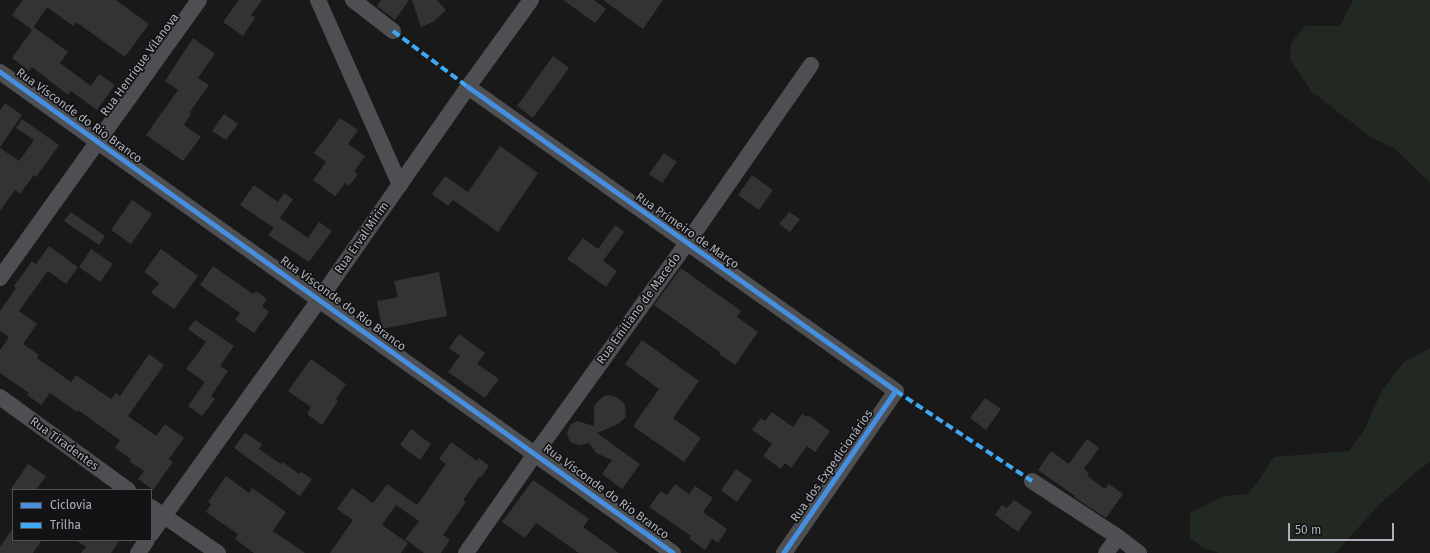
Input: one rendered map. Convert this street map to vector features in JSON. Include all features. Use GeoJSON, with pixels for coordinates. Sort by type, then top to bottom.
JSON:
{"type":"FeatureCollection","features":[{"type":"Feature","properties":{"kind":"street","name":"Rua Henrique Vilanova"},"geometry":{"type":"LineString","coordinates":[[0,278],[199,0]]}},
{"type":"Feature","properties":{"kind":"street"},"geometry":{"type":"LineString","coordinates":[[318,0],[400,185]]}},
{"type":"Feature","properties":{"kind":"street"},"geometry":{"type":"LineString","coordinates":[[353,0],[393,31]]}},
{"type":"Feature","properties":{"kind":"street","name":"Rua Erval Mirim"},"geometry":{"type":"LineString","coordinates":[[152,530],[157,511],[319,300],[468,87],[531,0]]}},
{"type":"Feature","properties":{"kind":"street","name":"Rua Emiliano de Macedo"},"geometry":{"type":"LineString","coordinates":[[466,553],[535,454],[687,243],[811,65]]}},
{"type":"Feature","properties":{"kind":"street","name":"Rua Visconde do Rio Branco"},"geometry":{"type":"LineString","coordinates":[[0,72],[673,553]]}},
{"type":"Feature","properties":{"kind":"street","name":"Rua Primeiro de Março"},"geometry":{"type":"LineString","coordinates":[[468,87],[896,391]]}},
{"type":"Feature","properties":{"kind":"street","name":"Rua dos Expedicionários"},"geometry":{"type":"LineString","coordinates":[[784,553],[896,391]]}},
{"type":"Feature","properties":{"kind":"street","name":"Rua Tiradentes"},"geometry":{"type":"LineString","coordinates":[[0,397],[127,489]]}},
{"type":"Feature","properties":{"kind":"street"},"geometry":{"type":"LineString","coordinates":[[1032,481],[1140,553]]}},
{"type":"Feature","properties":{"kind":"street"},"geometry":{"type":"LineString","coordinates":[[157,511],[218,553]]}},
{"type":"Feature","properties":{"kind":"street"},"geometry":{"type":"LineString","coordinates":[[1106,553],[1118,537]]}},
{"type":"Feature","properties":{"kind":"street"},"geometry":{"type":"LineString","coordinates":[[138,553],[146,541]]}},
{"type":"Feature","properties":{"kind":"shaded area"},"geometry":{"type":"Polygon","coordinates":[[[1353,0],[1430,0],[1430,183],[1395,149],[1371,137],[1312,92],[1290,60],[1291,43],[1305,26],[1340,26],[1353,0]]]}},
{"type":"Feature","properties":{"kind":"shaded area"},"geometry":{"type":"Polygon","coordinates":[[[1430,348],[1430,462],[1417,471],[1379,505],[1335,553],[1219,553],[1204,548],[1190,538],[1190,513],[1224,496],[1248,494],[1274,457],[1349,451],[1365,429],[1381,392],[1404,362],[1430,348]]]}},
{"type":"Feature","properties":{"kind":"building"},"geometry":{"type":"Polygon","coordinates":[[[23,0],[116,0],[149,24],[125,57],[76,22],[73,26],[47,7],[32,30],[12,15],[23,0]]]}},
{"type":"Feature","properties":{"kind":"building"},"geometry":{"type":"Polygon","coordinates":[[[239,0],[262,0],[251,15],[255,18],[243,36],[223,22],[239,0]]]}},
{"type":"Feature","properties":{"kind":"building"},"geometry":{"type":"Polygon","coordinates":[[[381,0],[409,0],[395,20],[377,6],[381,0]]]}},
{"type":"Feature","properties":{"kind":"building"},"geometry":{"type":"Polygon","coordinates":[[[412,0],[437,0],[446,10],[433,22],[421,27],[412,0]]]}},
{"type":"Feature","properties":{"kind":"building"},"geometry":{"type":"Polygon","coordinates":[[[563,0],[594,0],[606,9],[595,23],[563,0]]]}},
{"type":"Feature","properties":{"kind":"building"},"geometry":{"type":"Polygon","coordinates":[[[603,0],[663,0],[643,29],[603,0]]]}},
{"type":"Feature","properties":{"kind":"building"},"geometry":{"type":"Polygon","coordinates":[[[34,27],[68,52],[60,63],[91,86],[99,74],[115,85],[97,110],[71,91],[68,95],[32,67],[29,71],[12,58],[34,27]]]}},
{"type":"Feature","properties":{"kind":"building"},"geometry":{"type":"Polygon","coordinates":[[[193,38],[215,54],[198,78],[209,85],[189,113],[191,114],[184,125],[201,137],[183,161],[146,135],[178,90],[165,81],[193,38]]]}},
{"type":"Feature","properties":{"kind":"building"},"geometry":{"type":"Polygon","coordinates":[[[553,56],[569,68],[533,118],[517,106],[553,56]]]}},
{"type":"Feature","properties":{"kind":"building"},"geometry":{"type":"Polygon","coordinates":[[[5,103],[22,115],[0,147],[0,110],[5,103]]]}},
{"type":"Feature","properties":{"kind":"building"},"geometry":{"type":"Polygon","coordinates":[[[224,114],[238,124],[226,140],[212,131],[224,114]]]}},
{"type":"Feature","properties":{"kind":"building"},"geometry":{"type":"Polygon","coordinates":[[[340,118],[358,130],[348,144],[365,156],[354,172],[358,174],[349,186],[345,183],[335,196],[313,180],[326,162],[314,153],[340,118]]]}},
{"type":"Feature","properties":{"kind":"building"},"geometry":{"type":"Polygon","coordinates":[[[22,119],[59,145],[36,177],[34,175],[20,194],[15,190],[0,211],[0,148],[19,161],[34,140],[16,128],[22,119]]]}},
{"type":"Feature","properties":{"kind":"building"},"geometry":{"type":"Polygon","coordinates":[[[500,146],[538,173],[498,232],[453,200],[448,206],[432,194],[445,176],[468,192],[500,146]]]}},
{"type":"Feature","properties":{"kind":"building"},"geometry":{"type":"Polygon","coordinates":[[[664,153],[677,162],[662,183],[649,174],[664,153]]]}},
{"type":"Feature","properties":{"kind":"building"},"geometry":{"type":"Polygon","coordinates":[[[752,175],[773,190],[759,210],[738,195],[752,175]]]}},
{"type":"Feature","properties":{"kind":"building"},"geometry":{"type":"Polygon","coordinates":[[[254,185],[278,202],[284,193],[293,199],[280,218],[308,238],[319,222],[332,231],[309,262],[268,235],[274,228],[240,205],[254,185]]]}},
{"type":"Feature","properties":{"kind":"building"},"geometry":{"type":"Polygon","coordinates":[[[132,200],[152,214],[131,244],[111,230],[132,200]]]}},
{"type":"Feature","properties":{"kind":"building"},"geometry":{"type":"Polygon","coordinates":[[[71,212],[105,236],[99,245],[64,221],[71,212]]]}},
{"type":"Feature","properties":{"kind":"building"},"geometry":{"type":"Polygon","coordinates":[[[789,212],[800,219],[790,232],[779,224],[789,212]]]}},
{"type":"Feature","properties":{"kind":"building"},"geometry":{"type":"Polygon","coordinates":[[[615,225],[624,232],[603,261],[617,271],[606,287],[567,259],[583,238],[598,249],[615,225]]]}},
{"type":"Feature","properties":{"kind":"building"},"geometry":{"type":"Polygon","coordinates":[[[49,246],[78,267],[66,284],[48,271],[19,311],[37,324],[23,344],[39,355],[37,358],[71,382],[76,375],[111,399],[116,393],[120,396],[149,354],[164,365],[128,416],[156,436],[165,424],[184,438],[169,459],[173,462],[153,490],[138,479],[144,471],[129,461],[131,459],[115,448],[120,440],[78,410],[77,412],[50,393],[41,405],[27,395],[29,393],[0,373],[0,350],[9,337],[0,331],[0,311],[16,288],[14,286],[32,261],[36,264],[49,246]]]}},
{"type":"Feature","properties":{"kind":"building"},"geometry":{"type":"Polygon","coordinates":[[[91,249],[113,264],[100,282],[79,267],[91,249]]]}},
{"type":"Feature","properties":{"kind":"building"},"geometry":{"type":"Polygon","coordinates":[[[161,249],[198,276],[174,309],[151,293],[159,283],[144,272],[161,249]]]}},
{"type":"Feature","properties":{"kind":"building"},"geometry":{"type":"Polygon","coordinates":[[[213,266],[253,294],[256,291],[267,299],[262,306],[269,312],[254,333],[235,320],[240,313],[200,285],[213,266]]]}},
{"type":"Feature","properties":{"kind":"building"},"geometry":{"type":"Polygon","coordinates":[[[681,268],[741,311],[737,317],[758,332],[735,365],[719,354],[720,352],[654,305],[681,268]]]}},
{"type":"Feature","properties":{"kind":"building"},"geometry":{"type":"Polygon","coordinates":[[[439,272],[447,316],[382,329],[377,301],[398,297],[394,281],[439,272]]]}},
{"type":"Feature","properties":{"kind":"building"},"geometry":{"type":"Polygon","coordinates":[[[195,320],[234,346],[220,366],[228,371],[211,396],[215,399],[202,416],[188,406],[205,382],[186,369],[206,342],[188,329],[195,320]]]}},
{"type":"Feature","properties":{"kind":"building"},"geometry":{"type":"Polygon","coordinates":[[[459,334],[485,353],[477,364],[499,379],[485,398],[448,372],[460,356],[449,348],[459,334]]]}},
{"type":"Feature","properties":{"kind":"building"},"geometry":{"type":"Polygon","coordinates":[[[642,340],[699,381],[673,418],[701,438],[684,462],[633,426],[659,389],[625,364],[642,340]]]}},
{"type":"Feature","properties":{"kind":"building"},"geometry":{"type":"Polygon","coordinates":[[[311,359],[346,384],[336,399],[338,401],[322,425],[307,414],[311,407],[288,391],[311,359]]]}},
{"type":"Feature","properties":{"kind":"building"},"geometry":{"type":"Polygon","coordinates":[[[604,396],[614,396],[623,402],[626,417],[618,424],[597,433],[640,464],[622,489],[602,474],[612,460],[596,453],[589,443],[579,445],[572,443],[569,440],[567,433],[570,425],[577,421],[594,426],[594,408],[596,403],[604,396]]]}},
{"type":"Feature","properties":{"kind":"building"},"geometry":{"type":"Polygon","coordinates":[[[985,398],[1001,409],[986,430],[970,418],[985,398]]]}},
{"type":"Feature","properties":{"kind":"building"},"geometry":{"type":"Polygon","coordinates":[[[772,412],[793,427],[802,414],[807,417],[808,415],[830,431],[815,452],[807,446],[791,468],[785,463],[781,469],[763,456],[772,444],[752,430],[761,418],[765,421],[772,412]]]}},
{"type":"Feature","properties":{"kind":"building"},"geometry":{"type":"Polygon","coordinates":[[[411,429],[431,444],[420,460],[400,445],[411,429]]]}},
{"type":"Feature","properties":{"kind":"building"},"geometry":{"type":"Polygon","coordinates":[[[245,433],[262,444],[259,449],[281,464],[283,462],[299,474],[301,472],[312,479],[300,496],[234,448],[245,433]]]}},
{"type":"Feature","properties":{"kind":"building"},"geometry":{"type":"Polygon","coordinates":[[[1087,439],[1099,448],[1084,469],[1089,473],[1087,476],[1105,489],[1109,484],[1123,494],[1106,518],[1074,497],[1075,496],[1038,470],[1051,451],[1069,464],[1087,439]]]}},
{"type":"Feature","properties":{"kind":"building"},"geometry":{"type":"Polygon","coordinates":[[[451,442],[477,461],[479,458],[489,466],[463,500],[466,502],[443,535],[450,540],[441,553],[424,553],[405,539],[419,521],[396,505],[382,525],[408,543],[401,553],[330,553],[353,520],[337,509],[352,488],[373,503],[387,484],[417,505],[446,464],[439,459],[451,442]]]}},
{"type":"Feature","properties":{"kind":"building"},"geometry":{"type":"Polygon","coordinates":[[[28,464],[46,476],[37,489],[10,490],[28,464]]]}},
{"type":"Feature","properties":{"kind":"building"},"geometry":{"type":"Polygon","coordinates":[[[736,469],[752,480],[737,502],[721,490],[736,469]]]}},
{"type":"Feature","properties":{"kind":"building"},"geometry":{"type":"Polygon","coordinates":[[[226,476],[249,493],[252,488],[286,512],[273,531],[305,553],[254,553],[235,539],[238,534],[206,512],[211,504],[208,502],[226,476]]]}},
{"type":"Feature","properties":{"kind":"building"},"geometry":{"type":"Polygon","coordinates":[[[533,480],[589,519],[583,527],[619,553],[579,553],[536,523],[525,538],[502,522],[533,480]]]}},
{"type":"Feature","properties":{"kind":"building"},"geometry":{"type":"Polygon","coordinates":[[[675,484],[689,494],[695,486],[713,498],[703,512],[727,529],[718,543],[712,539],[705,550],[689,538],[691,536],[649,507],[661,491],[667,495],[675,484]]]}},
{"type":"Feature","properties":{"kind":"building"},"geometry":{"type":"Polygon","coordinates":[[[1014,500],[1032,512],[1018,532],[995,515],[1002,505],[1007,508],[1014,500]]]}},
{"type":"Feature","properties":{"kind":"building"},"geometry":{"type":"Polygon","coordinates":[[[12,529],[12,541],[41,541],[33,553],[0,553],[0,547],[12,529]]]}},
{"type":"Feature","properties":{"kind":"building"},"geometry":{"type":"Polygon","coordinates":[[[77,541],[119,541],[111,553],[81,553],[86,547],[77,541]]]}},
{"type":"Feature","properties":{"kind":"marked path"},"geometry":{"type":"LineString","coordinates":[[393,31],[468,87]]}},
{"type":"Feature","properties":{"kind":"marked path"},"geometry":{"type":"LineString","coordinates":[[896,391],[1032,481]]}},
{"type":"Feature","properties":{"kind":"cycle path"},"geometry":{"type":"LineString","coordinates":[[0,72],[673,553]]}},
{"type":"Feature","properties":{"kind":"cycle path"},"geometry":{"type":"LineString","coordinates":[[468,87],[896,391],[784,553]]}}]}
